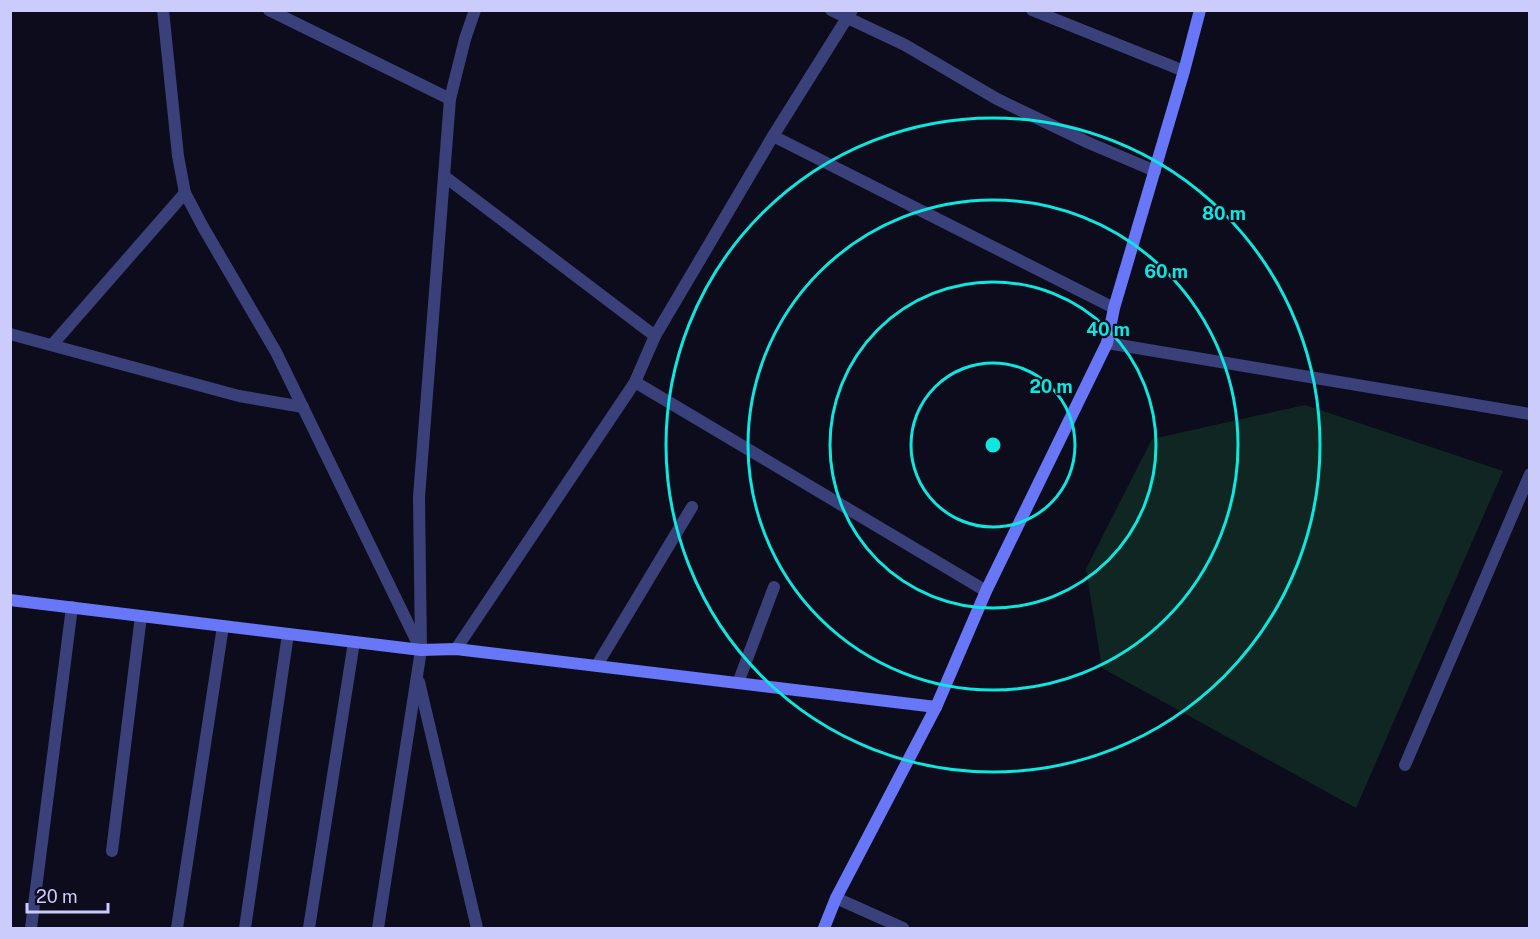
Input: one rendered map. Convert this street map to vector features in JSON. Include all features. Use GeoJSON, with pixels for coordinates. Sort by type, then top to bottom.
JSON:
{"type":"FeatureCollection","features":[{"type":"Feature","properties":{"kind":"street"},"geometry":{"type":"LineString","coordinates":[[162,10],[178,156],[185,193],[276,352],[421,650]]}},
{"type":"Feature","properties":{"kind":"street"},"geometry":{"type":"LineString","coordinates":[[268,10],[450,99]]}},
{"type":"Feature","properties":{"kind":"street"},"geometry":{"type":"LineString","coordinates":[[378,928],[421,650],[419,497],[450,99],[475,10]]}},
{"type":"Feature","properties":{"kind":"street"},"geometry":{"type":"LineString","coordinates":[[831,10],[849,15],[905,45],[997,99],[1089,143],[1155,171]]}},
{"type":"Feature","properties":{"kind":"street"},"geometry":{"type":"LineString","coordinates":[[1032,10],[1184,71]]}},
{"type":"Feature","properties":{"kind":"street"},"geometry":{"type":"LineString","coordinates":[[824,928],[836,898],[936,707],[986,591],[1107,343],[1114,308],[1200,10]]}},
{"type":"Feature","properties":{"kind":"street"},"geometry":{"type":"LineString","coordinates":[[456,649],[635,382],[655,336],[773,135],[849,15]]}},
{"type":"Feature","properties":{"kind":"street"},"geometry":{"type":"LineString","coordinates":[[773,135],[1114,308]]}},
{"type":"Feature","properties":{"kind":"street"},"geometry":{"type":"LineString","coordinates":[[444,176],[655,336]]}},
{"type":"Feature","properties":{"kind":"street"},"geometry":{"type":"LineString","coordinates":[[51,345],[185,193]]}},
{"type":"Feature","properties":{"kind":"street"},"geometry":{"type":"LineString","coordinates":[[10,334],[239,396],[303,407]]}},
{"type":"Feature","properties":{"kind":"street"},"geometry":{"type":"LineString","coordinates":[[1107,343],[1530,414]]}},
{"type":"Feature","properties":{"kind":"street"},"geometry":{"type":"LineString","coordinates":[[635,382],[986,591]]}},
{"type":"Feature","properties":{"kind":"street"},"geometry":{"type":"LineString","coordinates":[[1405,765],[1530,474]]}},
{"type":"Feature","properties":{"kind":"street"},"geometry":{"type":"LineString","coordinates":[[597,665],[692,507]]}},
{"type":"Feature","properties":{"kind":"street"},"geometry":{"type":"LineString","coordinates":[[738,683],[774,587]]}},
{"type":"Feature","properties":{"kind":"street"},"geometry":{"type":"LineString","coordinates":[[10,600],[421,650],[456,649],[597,665],[936,707]]}},
{"type":"Feature","properties":{"kind":"street"},"geometry":{"type":"LineString","coordinates":[[31,928],[72,608]]}},
{"type":"Feature","properties":{"kind":"street"},"geometry":{"type":"LineString","coordinates":[[112,851],[141,616]]}},
{"type":"Feature","properties":{"kind":"street"},"geometry":{"type":"LineString","coordinates":[[177,928],[223,626]]}},
{"type":"Feature","properties":{"kind":"street"},"geometry":{"type":"LineString","coordinates":[[244,928],[288,634]]}},
{"type":"Feature","properties":{"kind":"street"},"geometry":{"type":"LineString","coordinates":[[309,928],[354,642]]}},
{"type":"Feature","properties":{"kind":"street"},"geometry":{"type":"LineString","coordinates":[[417,675],[477,928]]}},
{"type":"Feature","properties":{"kind":"street"},"geometry":{"type":"LineString","coordinates":[[836,898],[903,928]]}},
{"type":"Feature","properties":{"kind":"green space"},"geometry":{"type":"Polygon","coordinates":[[[1305,405],[1503,471],[1356,808],[1102,668],[1086,569],[1152,439],[1305,405]]]}}]}
